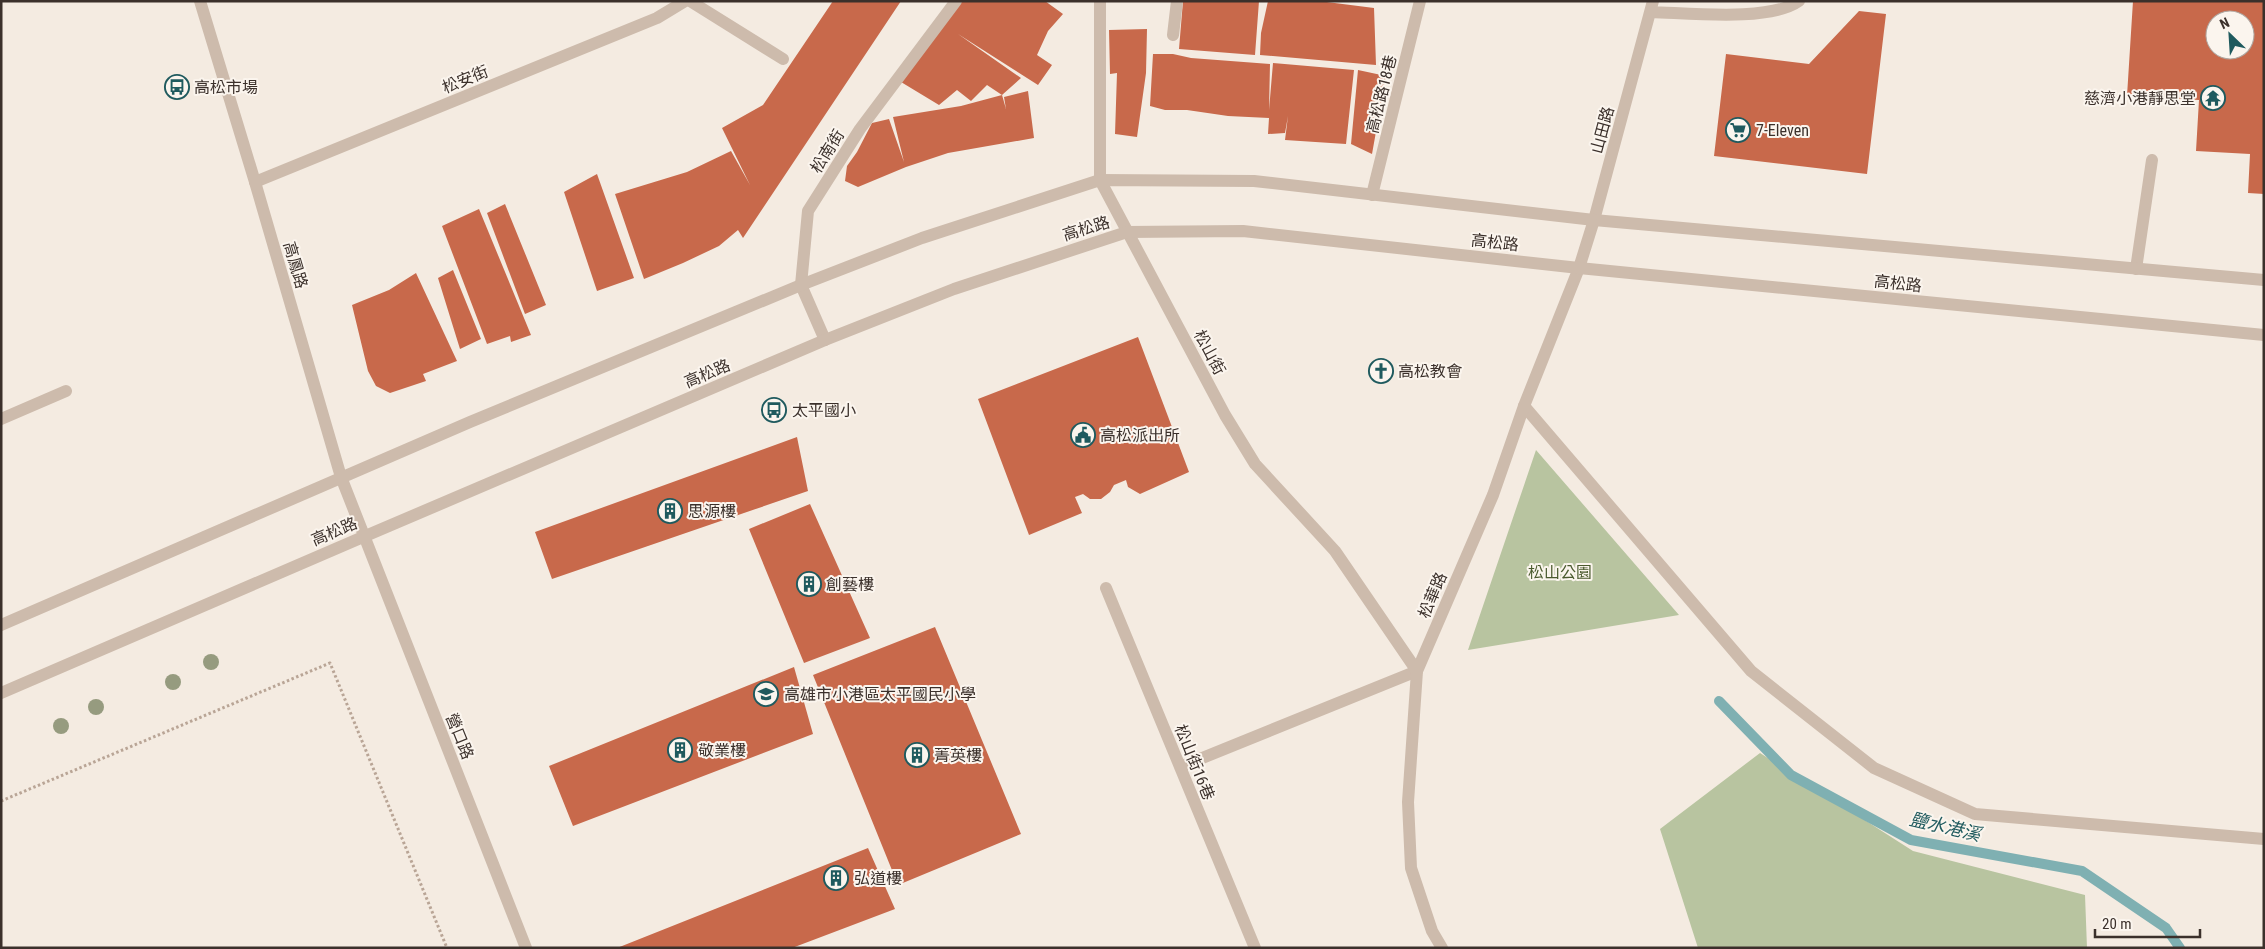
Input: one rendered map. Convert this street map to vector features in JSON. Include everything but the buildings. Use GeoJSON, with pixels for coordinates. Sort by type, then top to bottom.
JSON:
{"type":"FeatureCollection","features":[{"type":"Feature","properties":{"kind":"street","name":"高鳳路"},"geometry":{"type":"LineString","coordinates":[[200,1],[341,477],[363,537]]}},
{"type":"Feature","properties":{"kind":"street","name":"松安街"},"geometry":{"type":"LineString","coordinates":[[255,182],[657,18],[685,1]]}},
{"type":"Feature","properties":{"kind":"street"},"geometry":{"type":"LineString","coordinates":[[690,1],[783,59]]}},
{"type":"Feature","properties":{"kind":"street","name":"松南街"},"geometry":{"type":"LineString","coordinates":[[825,340],[801,284],[808,211],[860,129],[956,1]]}},
{"type":"Feature","properties":{"kind":"street","name":"松山街"},"geometry":{"type":"LineString","coordinates":[[1100,1],[1100,180],[1225,415],[1255,464],[1335,550],[1417,671]]}},
{"type":"Feature","properties":{"kind":"street"},"geometry":{"type":"LineString","coordinates":[[1173,34],[1177,1]]}},
{"type":"Feature","properties":{"kind":"street","name":"高松路18巷"},"geometry":{"type":"LineString","coordinates":[[1372,195],[1420,1]]}},
{"type":"Feature","properties":{"kind":"street"},"geometry":{"type":"LineString","coordinates":[[1652,7],[1761,14],[1789,8],[1799,1]]}},
{"type":"Feature","properties":{"kind":"street","name":"山田路"},"geometry":{"type":"LineString","coordinates":[[1579,268],[1594,220],[1652,7]]}},
{"type":"Feature","properties":{"kind":"street"},"geometry":{"type":"LineString","coordinates":[[2136,269],[2152,160]]}},
{"type":"Feature","properties":{"kind":"street","name":"高松路"},"geometry":{"type":"LineString","coordinates":[[1,624],[341,477],[801,284],[922,238],[1100,180],[1254,181],[1594,220],[2264,280]]}},
{"type":"Feature","properties":{"kind":"street","name":"高松路"},"geometry":{"type":"LineString","coordinates":[[1,693],[825,340],[954,288],[1127,232],[1243,232],[1579,268],[2264,335]]}},
{"type":"Feature","properties":{"kind":"street","name":"松華路"},"geometry":{"type":"LineString","coordinates":[[1442,948],[1432,931],[1411,868],[1408,802],[1417,671],[1493,495],[1524,406],[1579,268]]}},
{"type":"Feature","properties":{"kind":"street"},"geometry":{"type":"LineString","coordinates":[[1,419],[66,391]]}},
{"type":"Feature","properties":{"kind":"street"},"geometry":{"type":"LineString","coordinates":[[1524,406],[1751,671],[1874,768],[1976,814],[2264,839]]}},
{"type":"Feature","properties":{"kind":"street","name":"營口路"},"geometry":{"type":"LineString","coordinates":[[363,537],[526,948]]}},
{"type":"Feature","properties":{"kind":"street","name":"松山街16巷"},"geometry":{"type":"LineString","coordinates":[[1106,588],[1255,948]]}},
{"type":"Feature","properties":{"kind":"street"},"geometry":{"type":"LineString","coordinates":[[1180,767],[1417,671]]}},
{"type":"Feature","properties":{"kind":"path"},"geometry":{"type":"LineString","coordinates":[[1,801],[330,663],[447,948]]}},
{"type":"Feature","properties":{"kind":"green space","name":"松山公園"},"geometry":{"type":"Polygon","coordinates":[[[1536,450],[1679,615],[1468,650],[1536,450]]]}},
{"type":"Feature","properties":{"kind":"green space"},"geometry":{"type":"Polygon","coordinates":[[[1760,753],[1913,851],[2085,895],[2087,948],[1698,948],[1660,829],[1760,753]]]}},
{"type":"Feature","properties":{"kind":"waterway","name":"鹽水港溪"},"geometry":{"type":"LineString","coordinates":[[1719,701],[1791,775],[1911,840],[2082,871],[2166,928],[2180,948]]}},
{"type":"Feature","properties":{"kind":"place","name":"高松市場"},"geometry":{"type":"Point","coordinates":[177,87]}},
{"type":"Feature","properties":{"kind":"place","name":"慈濟小港靜思堂"},"geometry":{"type":"Point","coordinates":[2213,98]}},
{"type":"Feature","properties":{"kind":"place","name":"7-Eleven"},"geometry":{"type":"Point","coordinates":[1738,130]}},
{"type":"Feature","properties":{"kind":"place","name":"高松教會"},"geometry":{"type":"Point","coordinates":[1381,371]}},
{"type":"Feature","properties":{"kind":"place","name":"太平國小"},"geometry":{"type":"Point","coordinates":[774,410]}},
{"type":"Feature","properties":{"kind":"place","name":"高松派出所"},"geometry":{"type":"Point","coordinates":[1083,435]}},
{"type":"Feature","properties":{"kind":"place","name":"思源樓"},"geometry":{"type":"Point","coordinates":[670,511]}},
{"type":"Feature","properties":{"kind":"place","name":"創藝樓"},"geometry":{"type":"Point","coordinates":[809,584]}},
{"type":"Feature","properties":{"kind":"place","name":"高雄市小港區太平國民小學"},"geometry":{"type":"Point","coordinates":[766,694]}},
{"type":"Feature","properties":{"kind":"place","name":"敬業樓"},"geometry":{"type":"Point","coordinates":[680,750]}},
{"type":"Feature","properties":{"kind":"place","name":"菁英樓"},"geometry":{"type":"Point","coordinates":[917,755]}},
{"type":"Feature","properties":{"kind":"place","name":"弘道樓"},"geometry":{"type":"Point","coordinates":[836,878]}}]}
